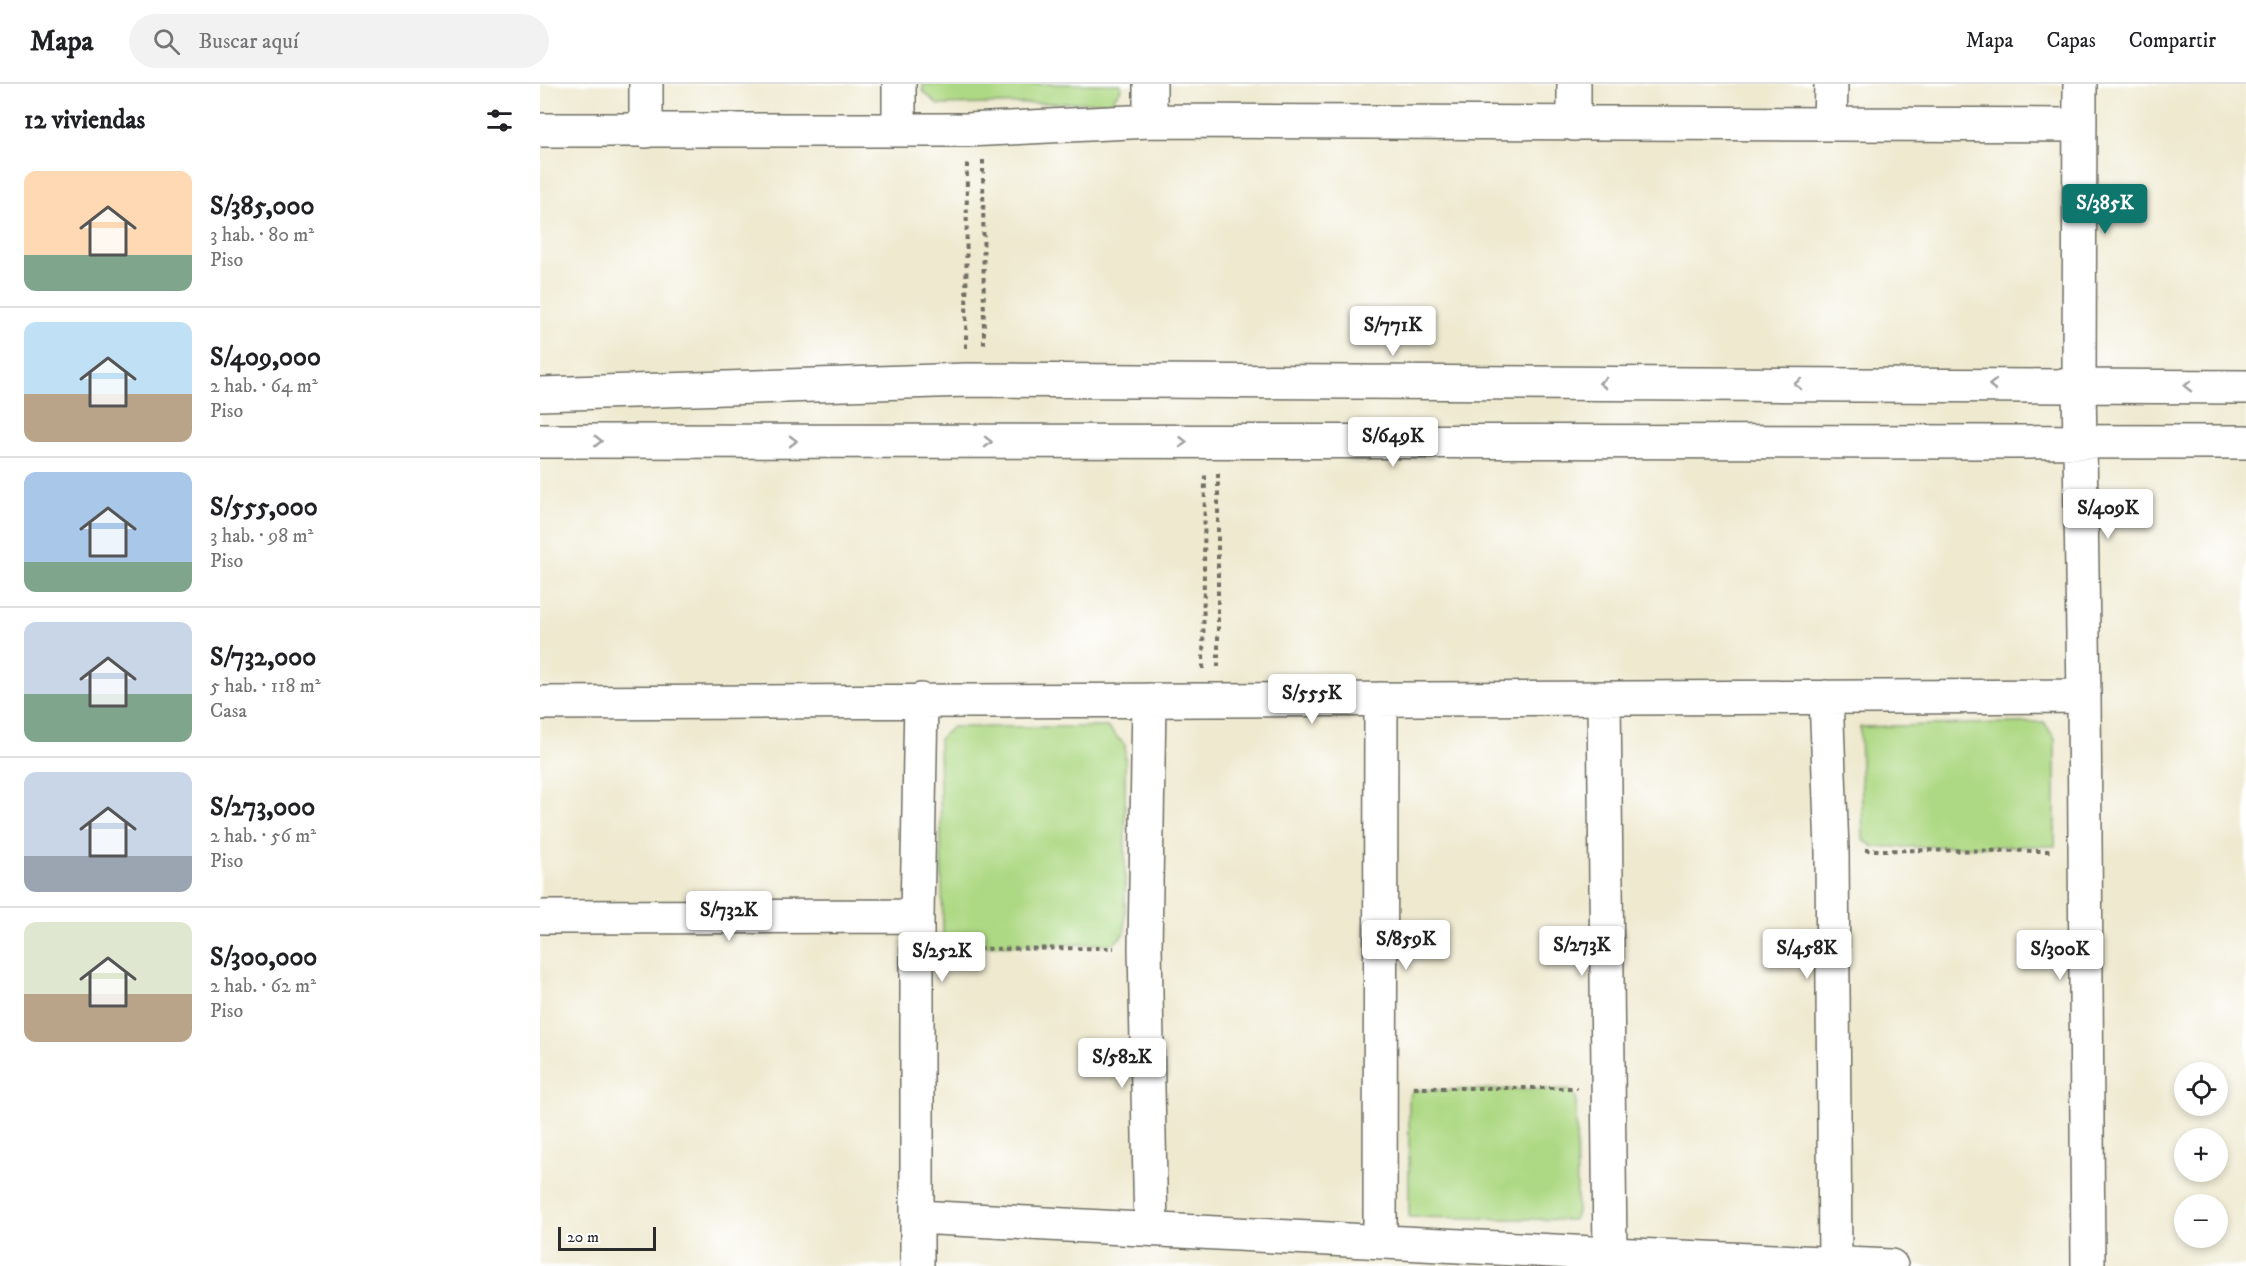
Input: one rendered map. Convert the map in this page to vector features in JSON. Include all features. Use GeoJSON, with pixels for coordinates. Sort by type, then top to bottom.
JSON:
{"type":"FeatureCollection","features":[{"type":"Feature","properties":{"kind":"street"},"geometry":{"type":"LineString","coordinates":[[646,84],[646,131]]}},
{"type":"Feature","properties":{"kind":"street"},"geometry":{"type":"LineString","coordinates":[[899,84],[899,130]]}},
{"type":"Feature","properties":{"kind":"street"},"geometry":{"type":"LineString","coordinates":[[1150,84],[1150,122]]}},
{"type":"Feature","properties":{"kind":"street"},"geometry":{"type":"LineString","coordinates":[[1574,84],[1574,124]]}},
{"type":"Feature","properties":{"kind":"street"},"geometry":{"type":"LineString","coordinates":[[1830,84],[1830,123]]}},
{"type":"Feature","properties":{"kind":"street"},"geometry":{"type":"LineString","coordinates":[[2080,84],[2079,385],[2084,696],[2088,1266]]}},
{"type":"Feature","properties":{"kind":"street"},"geometry":{"type":"LineString","coordinates":[[540,130],[975,130],[1150,122],[2080,125]]}},
{"type":"Feature","properties":{"kind":"street"},"geometry":{"type":"LineString","coordinates":[[540,394],[975,380],[2246,387]]}},
{"type":"Feature","properties":{"kind":"street"},"geometry":{"type":"LineString","coordinates":[[540,441],[2246,442]]}},
{"type":"Feature","properties":{"kind":"street"},"geometry":{"type":"LineString","coordinates":[[540,704],[921,700],[2084,696]]}},
{"type":"Feature","properties":{"kind":"street"},"geometry":{"type":"LineString","coordinates":[[1826,697],[1832,850],[1836,1262]]}},
{"type":"Feature","properties":{"kind":"street"},"geometry":{"type":"LineString","coordinates":[[1604,698],[1610,1254]]}},
{"type":"Feature","properties":{"kind":"street"},"geometry":{"type":"LineString","coordinates":[[1380,1242],[1381,699]]}},
{"type":"Feature","properties":{"kind":"street"},"geometry":{"type":"LineString","coordinates":[[917,1266],[917,916],[921,700]]}},
{"type":"Feature","properties":{"kind":"street"},"geometry":{"type":"LineString","coordinates":[[1149,700],[1145,948],[1150,1229]]}},
{"type":"Feature","properties":{"kind":"street"},"geometry":{"type":"LineString","coordinates":[[540,917],[917,916]]}},
{"type":"Feature","properties":{"kind":"street"},"geometry":{"type":"LineString","coordinates":[[917,1217],[1610,1254],[1891,1266]]}},
{"type":"Feature","properties":{"kind":"path"},"geometry":{"type":"LineString","coordinates":[[975,130],[975,380]]}},
{"type":"Feature","properties":{"kind":"path"},"geometry":{"type":"LineString","coordinates":[[975,130],[975,380]]}},
{"type":"Feature","properties":{"kind":"path"},"geometry":{"type":"LineString","coordinates":[[1210,700],[1212,442]]}},
{"type":"Feature","properties":{"kind":"path"},"geometry":{"type":"LineString","coordinates":[[1210,700],[1212,442]]}},
{"type":"Feature","properties":{"kind":"path"},"geometry":{"type":"LineString","coordinates":[[1832,850],[2084,852]]}},
{"type":"Feature","properties":{"kind":"path"},"geometry":{"type":"LineString","coordinates":[[917,950],[1145,948]]}},
{"type":"Feature","properties":{"kind":"path"},"geometry":{"type":"LineString","coordinates":[[1380,1088],[1608,1088]]}},
{"type":"Feature","properties":{"kind":"green space"},"geometry":{"type":"Polygon","coordinates":[[[923,84],[1121,84],[1121,89],[1111,102],[938,105],[923,91],[923,84]]]}},
{"type":"Feature","properties":{"kind":"green space"},"geometry":{"type":"Polygon","coordinates":[[[2044,722],[2055,739],[2055,846],[1874,847],[1863,840],[1860,727],[2044,722]]]}},
{"type":"Feature","properties":{"kind":"green space"},"geometry":{"type":"Polygon","coordinates":[[[952,727],[1107,727],[1125,745],[1125,932],[1114,944],[957,946],[943,935],[939,739],[952,727]]]}},
{"type":"Feature","properties":{"kind":"green space"},"geometry":{"type":"Polygon","coordinates":[[[1569,1089],[1576,1098],[1577,1212],[1574,1220],[1409,1217],[1409,1098],[1413,1090],[1569,1089]]]}}]}
